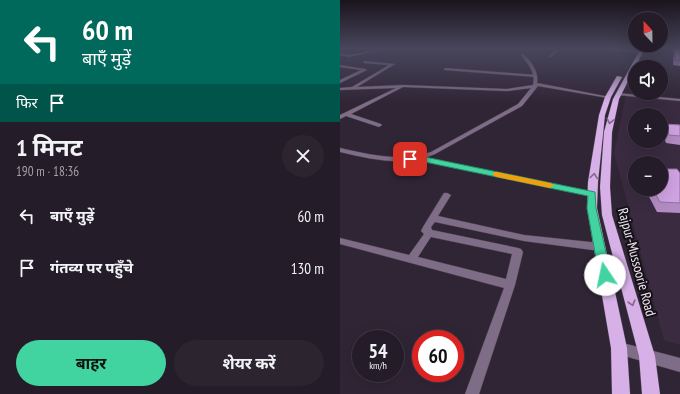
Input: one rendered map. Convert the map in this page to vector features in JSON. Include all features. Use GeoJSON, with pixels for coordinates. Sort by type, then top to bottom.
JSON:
{"type":"FeatureCollection","features":[{"type":"Feature","properties":{"kind":"main road","name":"Rajpur-Mussoorie Road"},"geometry":{"type":"LineString","coordinates":[[621,394],[620,348],[592,208],[592,194],[600,129],[613,96],[629,66]]}},
{"type":"Feature","properties":{"kind":"main road","name":"Rajpur-Mussoorie Road"},"geometry":{"type":"LineString","coordinates":[[613,96],[608,132],[605,187],[607,214],[647,356],[650,394]]}},
{"type":"Feature","properties":{"kind":"street"},"geometry":{"type":"LineString","coordinates":[[340,82],[365,70],[342,66]]}},
{"type":"Feature","properties":{"kind":"street"},"geometry":{"type":"LineString","coordinates":[[352,88],[389,66]]}},
{"type":"Feature","properties":{"kind":"street"},"geometry":{"type":"LineString","coordinates":[[420,158],[434,153],[520,105],[536,85],[536,76],[531,66]]}},
{"type":"Feature","properties":{"kind":"street"},"geometry":{"type":"LineString","coordinates":[[340,89],[403,86],[514,90],[536,85],[613,96]]}},
{"type":"Feature","properties":{"kind":"street"},"geometry":{"type":"LineString","coordinates":[[340,117],[403,86]]}},
{"type":"Feature","properties":{"kind":"street"},"geometry":{"type":"LineString","coordinates":[[346,114],[379,125]]}},
{"type":"Feature","properties":{"kind":"street"},"geometry":{"type":"LineString","coordinates":[[340,150],[382,160],[420,158],[592,194]]}},
{"type":"Feature","properties":{"kind":"street"},"geometry":{"type":"LineString","coordinates":[[447,195],[426,227],[426,231],[429,233],[518,252]]}},
{"type":"Feature","properties":{"kind":"street"},"geometry":{"type":"LineString","coordinates":[[432,218],[524,238],[600,247]]}},
{"type":"Feature","properties":{"kind":"street"},"geometry":{"type":"LineString","coordinates":[[411,260],[429,233]]}},
{"type":"Feature","properties":{"kind":"street"},"geometry":{"type":"LineString","coordinates":[[472,394],[510,285],[518,252],[524,238]]}},
{"type":"Feature","properties":{"kind":"street"},"geometry":{"type":"LineString","coordinates":[[340,241],[510,285]]}},
{"type":"Feature","properties":{"kind":"street"},"geometry":{"type":"LineString","coordinates":[[620,348],[680,365]]}},
{"type":"Feature","properties":{"kind":"lane"},"geometry":{"type":"LineString","coordinates":[[445,69],[536,76]]}},
{"type":"Feature","properties":{"kind":"lane"},"geometry":{"type":"LineString","coordinates":[[613,96],[680,100]]}},
{"type":"Feature","properties":{"kind":"shaded area"},"geometry":{"type":"Polygon","coordinates":[[[626,95],[628,95],[628,100],[680,101],[680,345],[664,340],[614,153],[626,95]]]}},
{"type":"Feature","properties":{"kind":"building"},"geometry":{"type":"Polygon","coordinates":[[[668,124],[680,125],[680,136],[669,135],[668,124]]]}},
{"type":"Feature","properties":{"kind":"building"},"geometry":{"type":"Polygon","coordinates":[[[668,169],[677,169],[680,173],[680,203],[660,202],[657,196],[668,196],[668,169]]]}},
{"type":"Feature","properties":{"kind":"slow traffic"},"geometry":{"type":"LineString","coordinates":[[497,174],[550,185]]}},
{"type":"Feature","properties":{"kind":"route"},"geometry":{"type":"LineString","coordinates":[[410,159],[420,158],[592,194],[592,208],[605,275]]}}]}
